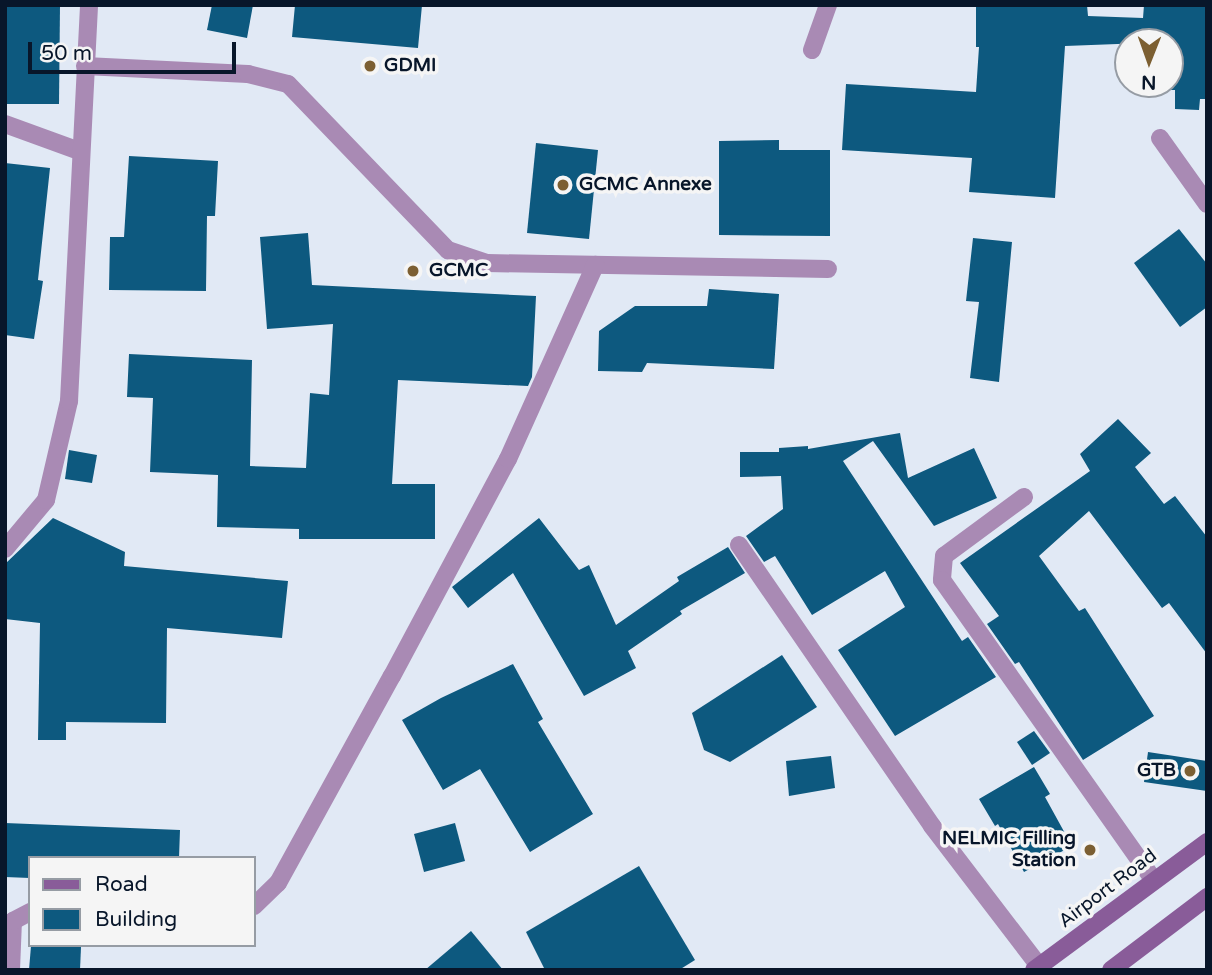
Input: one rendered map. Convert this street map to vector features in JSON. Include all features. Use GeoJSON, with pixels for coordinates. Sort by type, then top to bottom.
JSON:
{"type":"FeatureCollection","features":[{"type":"Feature","properties":{"kind":"main road","name":"Airport Road"},"geometry":{"type":"LineString","coordinates":[[1037,968],[1206,845]]}},
{"type":"Feature","properties":{"kind":"main road"},"geometry":{"type":"LineString","coordinates":[[1111,970],[1207,897]]}},
{"type":"Feature","properties":{"kind":"street"},"geometry":{"type":"LineString","coordinates":[[5,549],[47,500],[69,401],[79,151],[89,5]]}},
{"type":"Feature","properties":{"kind":"street"},"geometry":{"type":"LineString","coordinates":[[812,50],[828,5]]}},
{"type":"Feature","properties":{"kind":"street"},"geometry":{"type":"LineString","coordinates":[[85,66],[248,74],[288,84],[448,250],[487,263],[828,269]]}},
{"type":"Feature","properties":{"kind":"street"},"geometry":{"type":"LineString","coordinates":[[5,124],[79,151]]}},
{"type":"Feature","properties":{"kind":"street"},"geometry":{"type":"LineString","coordinates":[[1160,138],[1207,204]]}},
{"type":"Feature","properties":{"kind":"street"},"geometry":{"type":"LineString","coordinates":[[256,904],[278,883],[508,459],[595,265]]}},
{"type":"Feature","properties":{"kind":"street"},"geometry":{"type":"LineString","coordinates":[[1024,498],[944,556],[942,580],[1154,881]]}},
{"type":"Feature","properties":{"kind":"street"},"geometry":{"type":"LineString","coordinates":[[739,545],[932,826],[1037,968]]}},
{"type":"Feature","properties":{"kind":"street"},"geometry":{"type":"LineString","coordinates":[[11,970],[13,921],[28,913]]}},
{"type":"Feature","properties":{"kind":"building"},"geometry":{"type":"Polygon","coordinates":[[[5,5],[60,5],[59,104],[5,104],[5,5]]]}},
{"type":"Feature","properties":{"kind":"building"},"geometry":{"type":"Polygon","coordinates":[[[212,5],[253,5],[247,38],[207,30],[212,5]]]}},
{"type":"Feature","properties":{"kind":"building"},"geometry":{"type":"Polygon","coordinates":[[[295,5],[422,5],[418,48],[292,37],[295,5]]]}},
{"type":"Feature","properties":{"kind":"building"},"geometry":{"type":"Polygon","coordinates":[[[976,5],[1087,5],[1088,16],[1143,18],[1144,5],[1207,5],[1207,99],[1200,99],[1199,110],[1175,109],[1175,98],[1184,98],[1184,28],[1114,28],[1114,44],[1065,46],[1055,198],[969,192],[972,158],[842,150],[846,84],[976,92],[979,47],[976,47],[976,5]]]}},
{"type":"Feature","properties":{"kind":"building"},"geometry":{"type":"Polygon","coordinates":[[[779,140],[779,150],[830,150],[830,236],[719,235],[719,141],[779,140]]]}},
{"type":"Feature","properties":{"kind":"building"},"geometry":{"type":"Polygon","coordinates":[[[536,143],[598,150],[589,239],[527,233],[536,143]]]}},
{"type":"Feature","properties":{"kind":"building"},"geometry":{"type":"Polygon","coordinates":[[[129,156],[218,161],[215,216],[207,216],[206,291],[109,290],[110,237],[124,237],[129,156]]]}},
{"type":"Feature","properties":{"kind":"building"},"geometry":{"type":"Polygon","coordinates":[[[5,163],[50,168],[38,280],[43,281],[34,339],[5,335],[5,163]]]}},
{"type":"Feature","properties":{"kind":"building"},"geometry":{"type":"Polygon","coordinates":[[[1179,229],[1207,264],[1207,307],[1180,327],[1134,263],[1179,229]]]}},
{"type":"Feature","properties":{"kind":"building"},"geometry":{"type":"Polygon","coordinates":[[[308,233],[312,285],[536,296],[532,377],[528,386],[398,380],[392,484],[435,484],[435,539],[299,539],[299,529],[217,527],[218,475],[150,472],[153,398],[127,397],[129,354],[252,360],[250,466],[306,468],[310,393],[329,395],[333,324],[267,329],[260,237],[308,233]]]}},
{"type":"Feature","properties":{"kind":"building"},"geometry":{"type":"Polygon","coordinates":[[[973,238],[1012,242],[999,382],[970,378],[979,302],[966,301],[973,238]]]}},
{"type":"Feature","properties":{"kind":"building"},"geometry":{"type":"Polygon","coordinates":[[[709,289],[779,294],[774,369],[647,363],[642,372],[598,371],[599,331],[635,306],[707,306],[709,289]]]}},
{"type":"Feature","properties":{"kind":"building"},"geometry":{"type":"Polygon","coordinates":[[[1118,419],[1151,453],[1135,467],[1164,504],[1175,496],[1207,537],[1207,654],[1169,603],[1162,608],[1089,511],[1039,556],[1079,611],[1085,608],[1154,716],[1083,760],[1019,662],[1015,664],[987,624],[999,616],[960,563],[1090,471],[1080,454],[1118,419]]]}},
{"type":"Feature","properties":{"kind":"building"},"geometry":{"type":"Polygon","coordinates":[[[900,433],[908,478],[974,448],[997,498],[934,526],[873,441],[843,461],[962,641],[968,637],[996,677],[895,736],[838,650],[905,607],[885,571],[812,615],[775,556],[764,562],[746,536],[783,509],[781,476],[740,477],[740,452],[779,452],[779,448],[808,446],[808,449],[900,433]]]}},
{"type":"Feature","properties":{"kind":"building"},"geometry":{"type":"Polygon","coordinates":[[[69,450],[97,455],[92,483],[65,479],[69,450]]]}},
{"type":"Feature","properties":{"kind":"building"},"geometry":{"type":"Polygon","coordinates":[[[53,518],[125,552],[124,566],[288,581],[282,638],[167,628],[166,723],[66,722],[66,740],[38,740],[40,623],[5,619],[5,564],[53,518]]]}},
{"type":"Feature","properties":{"kind":"building"},"geometry":{"type":"Polygon","coordinates":[[[539,518],[579,570],[589,565],[616,625],[679,581],[677,577],[728,547],[745,573],[680,611],[682,614],[628,651],[636,668],[584,696],[513,573],[468,608],[452,587],[539,518]]]}},
{"type":"Feature","properties":{"kind":"building"},"geometry":{"type":"Polygon","coordinates":[[[782,655],[817,707],[730,762],[704,750],[692,713],[782,655]]]}},
{"type":"Feature","properties":{"kind":"building"},"geometry":{"type":"Polygon","coordinates":[[[513,664],[543,719],[538,722],[593,814],[530,852],[480,769],[443,790],[402,720],[513,664]]]}},
{"type":"Feature","properties":{"kind":"building"},"geometry":{"type":"Polygon","coordinates":[[[1034,731],[1050,753],[1032,765],[1017,742],[1034,731]]]}},
{"type":"Feature","properties":{"kind":"building"},"geometry":{"type":"Polygon","coordinates":[[[1148,752],[1207,761],[1207,791],[1144,782],[1148,752]]]}},
{"type":"Feature","properties":{"kind":"building"},"geometry":{"type":"Polygon","coordinates":[[[831,756],[835,788],[789,796],[786,761],[831,756]]]}},
{"type":"Feature","properties":{"kind":"building"},"geometry":{"type":"Polygon","coordinates":[[[1034,767],[1050,794],[1045,797],[1072,846],[1024,872],[998,824],[995,826],[979,799],[1034,767]]]}},
{"type":"Feature","properties":{"kind":"building"},"geometry":{"type":"Polygon","coordinates":[[[5,823],[180,830],[179,856],[28,856],[28,878],[5,877],[5,823]]]}},
{"type":"Feature","properties":{"kind":"building"},"geometry":{"type":"Polygon","coordinates":[[[455,823],[465,861],[424,872],[414,834],[455,823]]]}},
{"type":"Feature","properties":{"kind":"building"},"geometry":{"type":"Polygon","coordinates":[[[639,866],[695,960],[679,970],[545,970],[526,932],[639,866]]]}},
{"type":"Feature","properties":{"kind":"building"},"geometry":{"type":"Polygon","coordinates":[[[471,931],[503,970],[425,970],[471,931]]]}},
{"type":"Feature","properties":{"kind":"building"},"geometry":{"type":"Polygon","coordinates":[[[31,947],[81,947],[80,970],[29,970],[31,947]]]}},
{"type":"Feature","properties":{"kind":"place","name":"GDMI"},"geometry":{"type":"Point","coordinates":[370,66]}},
{"type":"Feature","properties":{"kind":"place","name":"GCMC Annexe"},"geometry":{"type":"Point","coordinates":[563,185]}},
{"type":"Feature","properties":{"kind":"place","name":"GCMC"},"geometry":{"type":"Point","coordinates":[413,271]}},
{"type":"Feature","properties":{"kind":"place","name":"GTB"},"geometry":{"type":"Point","coordinates":[1190,771]}},
{"type":"Feature","properties":{"kind":"place","name":"NELMIC Filling Station"},"geometry":{"type":"Point","coordinates":[1090,850]}}]}
